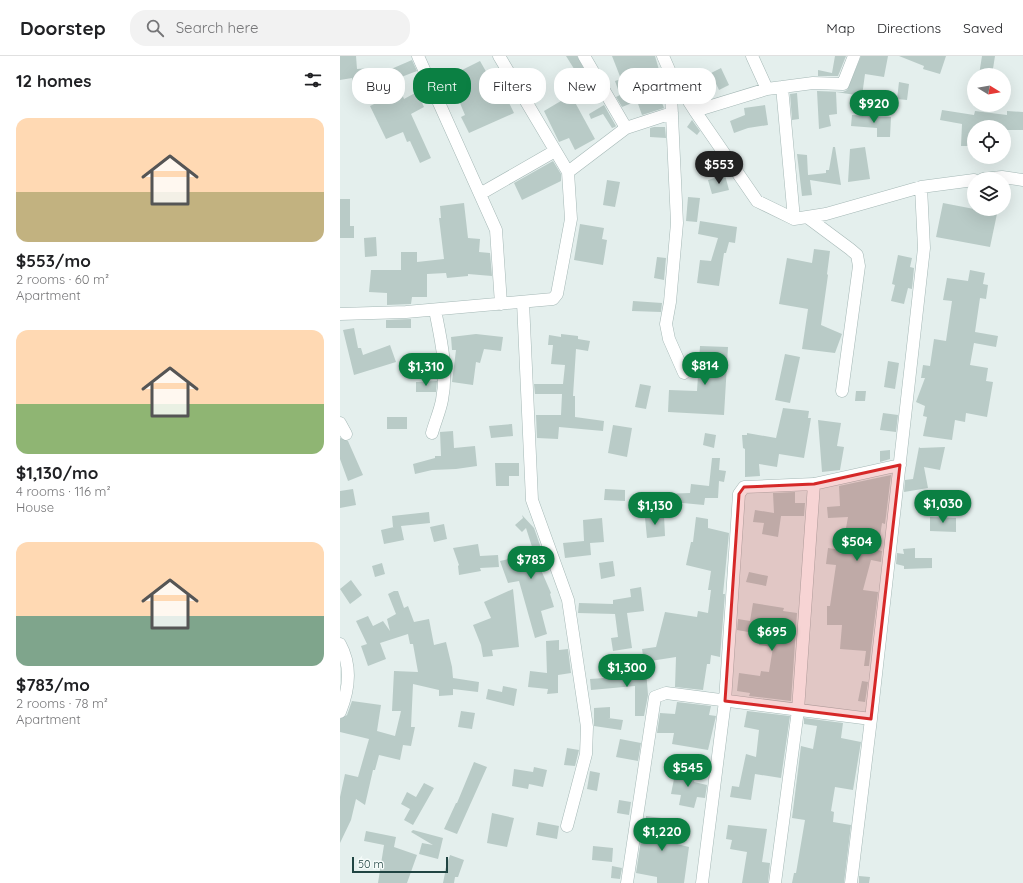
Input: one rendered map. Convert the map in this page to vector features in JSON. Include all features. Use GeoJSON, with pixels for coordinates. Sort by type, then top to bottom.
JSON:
{"type":"FeatureCollection","features":[{"type":"Feature","properties":{"kind":"street"},"geometry":{"type":"LineString","coordinates":[[418,56],[496,230],[501,304]]}},
{"type":"Feature","properties":{"kind":"street"},"geometry":{"type":"LineString","coordinates":[[340,314],[435,310],[523,302],[553,298],[557,294],[571,219],[568,172],[499,56]]}},
{"type":"Feature","properties":{"kind":"street"},"geometry":{"type":"LineString","coordinates":[[584,56],[626,128]]}},
{"type":"Feature","properties":{"kind":"street"},"geometry":{"type":"LineString","coordinates":[[663,56],[668,68]]}},
{"type":"Feature","properties":{"kind":"street"},"geometry":{"type":"LineString","coordinates":[[752,56],[767,89]]}},
{"type":"Feature","properties":{"kind":"street"},"geometry":{"type":"LineString","coordinates":[[695,111],[767,89],[813,83],[843,84],[854,56]]}},
{"type":"Feature","properties":{"kind":"street"},"geometry":{"type":"LineString","coordinates":[[782,87],[794,219]]}},
{"type":"Feature","properties":{"kind":"street"},"geometry":{"type":"LineString","coordinates":[[672,104],[676,223],[670,302],[666,324],[669,338],[684,373]]}},
{"type":"Feature","properties":{"kind":"street"},"geometry":{"type":"LineString","coordinates":[[691,104],[757,201],[794,219],[826,214],[921,187],[967,181]]}},
{"type":"Feature","properties":{"kind":"street"},"geometry":{"type":"LineString","coordinates":[[568,172],[626,128],[672,113]]}},
{"type":"Feature","properties":{"kind":"street"},"geometry":{"type":"LineString","coordinates":[[480,194],[555,151]]}},
{"type":"Feature","properties":{"kind":"street"},"geometry":{"type":"LineString","coordinates":[[1011,178],[1023,180]]}},
{"type":"Feature","properties":{"kind":"street"},"geometry":{"type":"LineString","coordinates":[[851,883],[924,248],[921,187]]}},
{"type":"Feature","properties":{"kind":"street"},"geometry":{"type":"LineString","coordinates":[[807,217],[857,255],[859,266],[842,391]]}},
{"type":"Feature","properties":{"kind":"street"},"geometry":{"type":"LineString","coordinates":[[523,302],[532,500],[568,600],[587,727],[586,754],[566,826]]}},
{"type":"Feature","properties":{"kind":"street"},"geometry":{"type":"LineString","coordinates":[[432,433],[442,401],[445,379],[444,361],[435,310]]}},
{"type":"Feature","properties":{"kind":"street"},"geometry":{"type":"LineString","coordinates":[[340,423],[346,434]]}},
{"type":"Feature","properties":{"kind":"street"},"geometry":{"type":"LineString","coordinates":[[702,883],[725,701],[739,494],[744,487],[814,484],[900,465]]}},
{"type":"Feature","properties":{"kind":"street"},"geometry":{"type":"LineString","coordinates":[[775,883],[798,710],[814,484]]}},
{"type":"Feature","properties":{"kind":"street"},"geometry":{"type":"LineString","coordinates":[[340,644],[345,654],[348,674],[346,697],[340,712]]}},
{"type":"Feature","properties":{"kind":"street"},"geometry":{"type":"LineString","coordinates":[[627,883],[656,697],[666,693],[871,719]]}},
{"type":"Feature","properties":{"kind":"highlighted area"},"geometry":{"type":"Polygon","coordinates":[[[900,465],[871,719],[725,701],[739,494],[744,487],[814,484],[900,465]]]}},
{"type":"Feature","properties":{"kind":"building"},"geometry":{"type":"Polygon","coordinates":[[[340,56],[356,56],[357,68],[352,68],[352,78],[340,80],[340,56]]]}},
{"type":"Feature","properties":{"kind":"building"},"geometry":{"type":"Polygon","coordinates":[[[566,56],[577,56],[584,68],[574,68],[566,56]]]}},
{"type":"Feature","properties":{"kind":"building"},"geometry":{"type":"Polygon","coordinates":[[[612,56],[655,56],[658,68],[618,68],[618,71],[612,56]]]}},
{"type":"Feature","properties":{"kind":"building"},"geometry":{"type":"Polygon","coordinates":[[[835,56],[846,56],[838,76],[818,76],[818,70],[832,73],[835,56]]]}},
{"type":"Feature","properties":{"kind":"building"},"geometry":{"type":"Polygon","coordinates":[[[861,56],[888,56],[884,77],[865,74],[862,96],[836,92],[837,114],[829,115],[831,126],[819,129],[817,91],[843,92],[847,90],[861,56]]]}},
{"type":"Feature","properties":{"kind":"building"},"geometry":{"type":"Polygon","coordinates":[[[899,56],[946,56],[940,74],[923,69],[924,66],[899,56]]]}},
{"type":"Feature","properties":{"kind":"building"},"geometry":{"type":"Polygon","coordinates":[[[982,56],[995,56],[993,68],[980,68],[982,56]]]}},
{"type":"Feature","properties":{"kind":"building"},"geometry":{"type":"Polygon","coordinates":[[[412,60],[416,68],[413,68],[413,73],[405,76],[405,68],[394,68],[412,60]]]}},
{"type":"Feature","properties":{"kind":"building"},"geometry":{"type":"Polygon","coordinates":[[[480,61],[484,68],[479,68],[479,104],[510,104],[514,113],[469,133],[461,117],[465,115],[460,104],[471,104],[471,68],[466,68],[480,61]]]}},
{"type":"Feature","properties":{"kind":"building"},"geometry":{"type":"Polygon","coordinates":[[[721,68],[729,85],[719,90],[716,84],[716,70],[721,68]]]}},
{"type":"Feature","properties":{"kind":"building"},"geometry":{"type":"Polygon","coordinates":[[[618,80],[618,89],[615,81],[618,80]]]}},
{"type":"Feature","properties":{"kind":"building"},"geometry":{"type":"Polygon","coordinates":[[[899,82],[909,84],[907,100],[897,99],[899,82]]]}},
{"type":"Feature","properties":{"kind":"building"},"geometry":{"type":"Polygon","coordinates":[[[797,93],[799,119],[792,120],[790,94],[797,93]]]}},
{"type":"Feature","properties":{"kind":"building"},"geometry":{"type":"Polygon","coordinates":[[[413,94],[413,104],[423,104],[424,107],[411,114],[431,158],[420,163],[410,141],[407,142],[403,132],[386,139],[370,106],[374,104],[405,104],[405,98],[413,94]]]}},
{"type":"Feature","properties":{"kind":"building"},"geometry":{"type":"Polygon","coordinates":[[[556,104],[576,104],[595,139],[575,150],[569,138],[559,142],[544,111],[556,104]]]}},
{"type":"Feature","properties":{"kind":"building"},"geometry":{"type":"Polygon","coordinates":[[[620,104],[630,104],[622,107],[620,104]]]}},
{"type":"Feature","properties":{"kind":"building"},"geometry":{"type":"Polygon","coordinates":[[[638,104],[662,104],[664,108],[642,115],[638,104]]]}},
{"type":"Feature","properties":{"kind":"building"},"geometry":{"type":"Polygon","coordinates":[[[604,105],[616,126],[615,127],[612,128],[603,114],[591,119],[589,114],[604,105]]]}},
{"type":"Feature","properties":{"kind":"building"},"geometry":{"type":"Polygon","coordinates":[[[765,105],[768,125],[748,128],[734,133],[730,121],[745,115],[744,108],[765,105]]]}},
{"type":"Feature","properties":{"kind":"building"},"geometry":{"type":"Polygon","coordinates":[[[942,110],[974,115],[975,112],[1007,115],[1007,112],[1011,111],[1023,112],[1023,130],[1011,130],[1011,120],[967,120],[967,146],[961,146],[962,124],[940,120],[942,110]]]}},
{"type":"Feature","properties":{"kind":"building"},"geometry":{"type":"Polygon","coordinates":[[[852,115],[891,117],[890,137],[877,137],[877,128],[851,126],[852,115]]]}},
{"type":"Feature","properties":{"kind":"building"},"geometry":{"type":"Polygon","coordinates":[[[692,120],[700,131],[697,135],[687,127],[692,120]]]}},
{"type":"Feature","properties":{"kind":"building"},"geometry":{"type":"Polygon","coordinates":[[[665,127],[666,138],[650,137],[650,128],[665,127]]]}},
{"type":"Feature","properties":{"kind":"building"},"geometry":{"type":"Polygon","coordinates":[[[833,147],[835,147],[841,185],[810,180],[812,195],[802,196],[797,154],[807,155],[808,175],[826,173],[826,170],[829,170],[833,147]]]}},
{"type":"Feature","properties":{"kind":"building"},"geometry":{"type":"Polygon","coordinates":[[[865,147],[870,179],[848,182],[850,149],[865,147]]]}},
{"type":"Feature","properties":{"kind":"building"},"geometry":{"type":"Polygon","coordinates":[[[553,161],[561,174],[561,181],[522,200],[514,183],[553,161]]]}},
{"type":"Feature","properties":{"kind":"building"},"geometry":{"type":"Polygon","coordinates":[[[725,175],[729,190],[712,194],[708,180],[725,175]]]}},
{"type":"Feature","properties":{"kind":"building"},"geometry":{"type":"Polygon","coordinates":[[[607,180],[620,182],[615,207],[603,205],[607,180]]]}},
{"type":"Feature","properties":{"kind":"building"},"geometry":{"type":"Polygon","coordinates":[[[688,197],[700,198],[697,222],[686,221],[688,197]]]}},
{"type":"Feature","properties":{"kind":"building"},"geometry":{"type":"Polygon","coordinates":[[[340,199],[350,199],[350,226],[354,226],[354,238],[340,238],[340,199]]]}},
{"type":"Feature","properties":{"kind":"building"},"geometry":{"type":"Polygon","coordinates":[[[464,203],[468,238],[480,239],[479,252],[490,253],[492,276],[468,274],[468,276],[447,278],[446,273],[427,274],[427,297],[412,297],[411,304],[387,305],[387,293],[369,292],[371,270],[401,270],[401,252],[417,252],[417,262],[444,259],[439,218],[441,218],[440,206],[464,203]]]}},
{"type":"Feature","properties":{"kind":"building"},"geometry":{"type":"Polygon","coordinates":[[[943,203],[967,208],[967,216],[997,216],[990,247],[936,237],[943,203]]]}},
{"type":"Feature","properties":{"kind":"building"},"geometry":{"type":"Polygon","coordinates":[[[700,221],[737,227],[735,243],[729,242],[726,253],[724,253],[719,286],[697,283],[700,260],[711,261],[718,238],[698,234],[700,221]]]}},
{"type":"Feature","properties":{"kind":"building"},"geometry":{"type":"Polygon","coordinates":[[[580,224],[604,228],[602,239],[607,240],[603,265],[574,260],[580,224]]]}},
{"type":"Feature","properties":{"kind":"building"},"geometry":{"type":"Polygon","coordinates":[[[376,237],[377,256],[365,257],[364,238],[376,237]]]}},
{"type":"Feature","properties":{"kind":"building"},"geometry":{"type":"Polygon","coordinates":[[[814,249],[830,251],[821,325],[842,334],[835,353],[802,349],[808,309],[779,304],[787,258],[812,263],[814,249]]]}},
{"type":"Feature","properties":{"kind":"building"},"geometry":{"type":"Polygon","coordinates":[[[898,255],[912,258],[910,267],[914,268],[912,289],[908,288],[904,304],[891,301],[895,285],[892,284],[898,255]]]}},
{"type":"Feature","properties":{"kind":"building"},"geometry":{"type":"Polygon","coordinates":[[[657,257],[666,258],[664,280],[654,278],[657,257]]]}},
{"type":"Feature","properties":{"kind":"building"},"geometry":{"type":"Polygon","coordinates":[[[970,270],[985,273],[983,284],[988,285],[986,299],[980,298],[975,332],[998,336],[996,347],[974,343],[970,365],[988,368],[986,381],[993,382],[987,417],[966,413],[965,422],[955,420],[952,440],[923,436],[927,417],[923,416],[925,406],[916,402],[925,378],[921,378],[923,365],[930,366],[934,339],[946,341],[952,301],[943,300],[947,278],[968,281],[970,270]]]}},
{"type":"Feature","properties":{"kind":"building"},"geometry":{"type":"Polygon","coordinates":[[[633,301],[662,303],[661,312],[632,311],[633,301]]]}},
{"type":"Feature","properties":{"kind":"building"},"geometry":{"type":"Polygon","coordinates":[[[411,319],[411,328],[386,328],[386,320],[411,319]]]}},
{"type":"Feature","properties":{"kind":"building"},"geometry":{"type":"Polygon","coordinates":[[[354,328],[358,348],[361,348],[363,355],[390,345],[396,362],[354,375],[343,330],[354,328]]]}},
{"type":"Feature","properties":{"kind":"building"},"geometry":{"type":"Polygon","coordinates":[[[476,334],[503,337],[501,351],[484,349],[480,363],[476,362],[473,385],[452,382],[456,350],[452,350],[451,337],[476,334]]]}},
{"type":"Feature","properties":{"kind":"building"},"geometry":{"type":"Polygon","coordinates":[[[561,334],[578,336],[578,339],[590,341],[588,351],[576,349],[573,396],[575,396],[575,417],[604,421],[603,431],[559,427],[558,439],[537,438],[536,415],[561,415],[562,394],[535,394],[534,384],[563,384],[565,365],[551,364],[553,345],[548,345],[549,335],[561,337],[561,334]]]}},
{"type":"Feature","properties":{"kind":"building"},"geometry":{"type":"Polygon","coordinates":[[[700,346],[728,347],[724,415],[668,412],[669,390],[697,391],[700,346]]]}},
{"type":"Feature","properties":{"kind":"building"},"geometry":{"type":"Polygon","coordinates":[[[785,354],[800,357],[790,403],[775,400],[785,354]]]}},
{"type":"Feature","properties":{"kind":"building"},"geometry":{"type":"Polygon","coordinates":[[[888,361],[899,363],[895,389],[884,387],[888,361]]]}},
{"type":"Feature","properties":{"kind":"building"},"geometry":{"type":"Polygon","coordinates":[[[437,381],[436,392],[416,392],[416,382],[437,381]]]}},
{"type":"Feature","properties":{"kind":"building"},"geometry":{"type":"Polygon","coordinates":[[[640,384],[651,386],[646,409],[635,407],[640,384]]]}},
{"type":"Feature","properties":{"kind":"building"},"geometry":{"type":"Polygon","coordinates":[[[856,391],[866,391],[865,401],[855,401],[856,391]]]}},
{"type":"Feature","properties":{"kind":"building"},"geometry":{"type":"Polygon","coordinates":[[[783,408],[809,411],[808,418],[811,418],[804,458],[779,454],[777,467],[759,464],[760,476],[745,477],[745,449],[743,448],[742,435],[747,435],[747,433],[776,438],[783,408]]]}},
{"type":"Feature","properties":{"kind":"building"},"geometry":{"type":"Polygon","coordinates":[[[883,413],[898,415],[896,432],[880,430],[883,413]]]}},
{"type":"Feature","properties":{"kind":"building"},"geometry":{"type":"Polygon","coordinates":[[[387,417],[407,417],[407,429],[387,429],[387,417]]]}},
{"type":"Feature","properties":{"kind":"building"},"geometry":{"type":"Polygon","coordinates":[[[818,420],[841,423],[837,446],[844,447],[840,470],[822,472],[818,420]]]}},
{"type":"Feature","properties":{"kind":"building"},"geometry":{"type":"Polygon","coordinates":[[[512,424],[513,436],[491,438],[489,426],[512,424]]]}},
{"type":"Feature","properties":{"kind":"building"},"geometry":{"type":"Polygon","coordinates":[[[613,425],[632,428],[627,457],[608,453],[613,425]]]}},
{"type":"Feature","properties":{"kind":"building"},"geometry":{"type":"Polygon","coordinates":[[[453,431],[454,448],[475,446],[477,466],[432,470],[415,474],[413,464],[435,458],[435,456],[441,456],[440,432],[453,431]]]}},
{"type":"Feature","properties":{"kind":"building"},"geometry":{"type":"Polygon","coordinates":[[[705,433],[716,435],[714,448],[703,445],[705,433]]]}},
{"type":"Feature","properties":{"kind":"building"},"geometry":{"type":"Polygon","coordinates":[[[340,438],[348,441],[363,475],[348,481],[340,459],[340,438]]]}},
{"type":"Feature","properties":{"kind":"building"},"geometry":{"type":"Polygon","coordinates":[[[919,447],[945,447],[940,470],[924,467],[928,488],[904,492],[905,480],[913,479],[919,447]]]}},
{"type":"Feature","properties":{"kind":"building"},"geometry":{"type":"Polygon","coordinates":[[[890,450],[890,459],[880,462],[880,451],[890,450]]]}},
{"type":"Feature","properties":{"kind":"building"},"geometry":{"type":"Polygon","coordinates":[[[712,458],[720,458],[719,470],[726,471],[724,482],[719,481],[718,498],[705,498],[704,505],[661,501],[661,494],[690,493],[691,484],[709,486],[712,458]]]}},
{"type":"Feature","properties":{"kind":"building"},"geometry":{"type":"Polygon","coordinates":[[[495,463],[519,463],[519,476],[509,476],[509,486],[496,486],[495,463]]]}},
{"type":"Feature","properties":{"kind":"building"},"geometry":{"type":"Polygon","coordinates":[[[891,475],[885,524],[882,523],[878,550],[882,551],[881,562],[871,560],[863,590],[878,592],[869,666],[864,666],[866,651],[840,649],[842,625],[827,625],[827,606],[830,606],[836,565],[826,564],[828,548],[842,550],[848,517],[828,518],[827,507],[840,506],[839,486],[891,475]]]}},
{"type":"Feature","properties":{"kind":"building"},"geometry":{"type":"Polygon","coordinates":[[[353,489],[356,505],[340,508],[340,491],[353,489]]]}},
{"type":"Feature","properties":{"kind":"building"},"geometry":{"type":"Polygon","coordinates":[[[605,489],[625,490],[625,501],[604,500],[605,489]]]}},
{"type":"Feature","properties":{"kind":"building"},"geometry":{"type":"Polygon","coordinates":[[[795,492],[795,503],[805,503],[804,516],[781,516],[778,537],[762,534],[764,523],[753,522],[755,510],[774,513],[773,493],[795,492]]]}},
{"type":"Feature","properties":{"kind":"building"},"geometry":{"type":"Polygon","coordinates":[[[429,512],[430,523],[401,526],[404,540],[384,544],[381,530],[394,527],[392,516],[429,512]]]}},
{"type":"Feature","properties":{"kind":"building"},"geometry":{"type":"Polygon","coordinates":[[[522,515],[534,528],[548,568],[541,570],[551,593],[554,607],[541,611],[547,634],[535,638],[519,581],[508,583],[500,561],[534,553],[526,528],[522,532],[515,525],[523,518],[522,515]]]}},
{"type":"Feature","properties":{"kind":"building"},"geometry":{"type":"Polygon","coordinates":[[[654,515],[664,515],[665,536],[647,538],[645,518],[654,517],[654,515]]]}},
{"type":"Feature","properties":{"kind":"building"},"geometry":{"type":"Polygon","coordinates":[[[696,517],[708,519],[708,528],[729,533],[723,594],[725,594],[720,657],[711,655],[710,664],[707,664],[703,690],[675,687],[676,657],[644,662],[642,649],[656,647],[665,612],[697,617],[698,611],[708,613],[711,590],[708,590],[711,571],[686,565],[691,542],[693,542],[696,517]]]}},
{"type":"Feature","properties":{"kind":"building"},"geometry":{"type":"Polygon","coordinates":[[[930,517],[956,518],[956,532],[930,531],[930,517]]]}},
{"type":"Feature","properties":{"kind":"building"},"geometry":{"type":"Polygon","coordinates":[[[602,518],[604,542],[590,543],[591,555],[565,558],[563,543],[584,541],[583,520],[602,518]]]}},
{"type":"Feature","properties":{"kind":"building"},"geometry":{"type":"Polygon","coordinates":[[[444,524],[447,539],[434,542],[430,527],[444,524]]]}},
{"type":"Feature","properties":{"kind":"building"},"geometry":{"type":"Polygon","coordinates":[[[478,544],[480,556],[498,555],[499,567],[480,568],[481,571],[459,575],[459,565],[453,548],[478,544]]]}},
{"type":"Feature","properties":{"kind":"building"},"geometry":{"type":"Polygon","coordinates":[[[915,548],[915,558],[932,558],[932,568],[904,569],[904,566],[896,564],[897,553],[904,554],[903,549],[915,548]]]}},
{"type":"Feature","properties":{"kind":"building"},"geometry":{"type":"Polygon","coordinates":[[[613,561],[615,576],[601,579],[599,563],[613,561]]]}},
{"type":"Feature","properties":{"kind":"building"},"geometry":{"type":"Polygon","coordinates":[[[382,563],[385,574],[375,577],[372,566],[382,563]]]}},
{"type":"Feature","properties":{"kind":"building"},"geometry":{"type":"Polygon","coordinates":[[[749,572],[768,576],[766,586],[746,582],[749,572]]]}},
{"type":"Feature","properties":{"kind":"building"},"geometry":{"type":"Polygon","coordinates":[[[351,580],[362,595],[350,604],[340,589],[351,580]]]}},
{"type":"Feature","properties":{"kind":"building"},"geometry":{"type":"Polygon","coordinates":[[[641,587],[644,611],[627,613],[632,648],[613,651],[611,638],[618,637],[615,614],[578,613],[579,603],[613,604],[613,600],[631,597],[630,589],[641,587]]]}},
{"type":"Feature","properties":{"kind":"building"},"geometry":{"type":"Polygon","coordinates":[[[513,589],[519,647],[492,650],[493,656],[483,657],[481,645],[473,625],[491,618],[484,602],[513,589]]]}},
{"type":"Feature","properties":{"kind":"building"},"geometry":{"type":"Polygon","coordinates":[[[398,591],[404,608],[408,606],[414,622],[429,619],[434,645],[446,642],[453,678],[479,682],[478,692],[453,689],[453,695],[439,696],[439,690],[413,684],[411,727],[415,727],[411,746],[403,745],[400,760],[379,755],[375,770],[373,770],[365,805],[356,799],[351,820],[340,843],[340,797],[345,774],[358,777],[369,739],[340,732],[340,719],[347,715],[352,701],[381,705],[377,731],[395,736],[401,711],[392,711],[394,671],[418,672],[413,644],[410,644],[408,634],[380,643],[386,659],[368,666],[361,646],[367,644],[356,621],[368,616],[373,626],[383,621],[390,631],[387,619],[396,614],[388,594],[398,591]]]}},
{"type":"Feature","properties":{"kind":"building"},"geometry":{"type":"Polygon","coordinates":[[[753,603],[784,608],[783,611],[797,613],[791,701],[749,696],[750,693],[737,691],[739,673],[760,676],[761,671],[769,672],[773,647],[759,645],[760,634],[737,630],[738,619],[750,621],[753,603]]]}},
{"type":"Feature","properties":{"kind":"building"},"geometry":{"type":"Polygon","coordinates":[[[559,640],[559,650],[568,649],[571,673],[558,675],[558,693],[547,694],[548,689],[528,687],[530,671],[547,673],[546,641],[559,640]]]}},
{"type":"Feature","properties":{"kind":"building"},"geometry":{"type":"Polygon","coordinates":[[[646,670],[648,695],[644,716],[635,716],[635,686],[591,690],[590,679],[633,676],[632,671],[646,670]]]}},
{"type":"Feature","properties":{"kind":"building"},"geometry":{"type":"Polygon","coordinates":[[[862,681],[868,682],[865,702],[858,701],[862,681]]]}},
{"type":"Feature","properties":{"kind":"building"},"geometry":{"type":"Polygon","coordinates":[[[503,686],[517,689],[514,706],[486,699],[488,689],[502,692],[503,686]]]}},
{"type":"Feature","properties":{"kind":"building"},"geometry":{"type":"Polygon","coordinates":[[[677,702],[711,706],[709,715],[716,716],[708,750],[672,744],[674,733],[657,733],[660,713],[675,714],[677,702]]]}},
{"type":"Feature","properties":{"kind":"building"},"geometry":{"type":"Polygon","coordinates":[[[610,707],[610,718],[608,718],[623,720],[621,730],[594,726],[594,708],[610,707]]]}},
{"type":"Feature","properties":{"kind":"building"},"geometry":{"type":"Polygon","coordinates":[[[461,711],[475,713],[472,729],[458,727],[461,711]]]}},
{"type":"Feature","properties":{"kind":"building"},"geometry":{"type":"Polygon","coordinates":[[[747,711],[790,716],[781,778],[755,774],[751,800],[730,797],[732,786],[739,787],[746,754],[756,757],[759,730],[744,727],[747,711]]]}},
{"type":"Feature","properties":{"kind":"building"},"geometry":{"type":"Polygon","coordinates":[[[804,718],[843,723],[841,738],[861,742],[853,790],[835,787],[831,811],[834,812],[833,822],[851,825],[844,883],[792,883],[794,873],[796,873],[805,820],[792,818],[801,746],[813,749],[817,726],[804,724],[804,718]]]}},
{"type":"Feature","properties":{"kind":"building"},"geometry":{"type":"Polygon","coordinates":[[[620,739],[641,743],[638,761],[616,757],[620,739]]]}},
{"type":"Feature","properties":{"kind":"building"},"geometry":{"type":"Polygon","coordinates":[[[567,748],[579,750],[575,766],[564,765],[567,748]]]}},
{"type":"Feature","properties":{"kind":"building"},"geometry":{"type":"Polygon","coordinates":[[[474,762],[487,767],[457,834],[444,829],[457,803],[474,762]]]}},
{"type":"Feature","properties":{"kind":"building"},"geometry":{"type":"Polygon","coordinates":[[[534,767],[547,770],[543,787],[529,784],[528,789],[512,786],[514,769],[533,772],[534,767]]]}},
{"type":"Feature","properties":{"kind":"building"},"geometry":{"type":"Polygon","coordinates":[[[676,769],[696,773],[694,782],[707,785],[705,798],[697,797],[694,808],[679,805],[681,795],[671,794],[676,769]]]}},
{"type":"Feature","properties":{"kind":"building"},"geometry":{"type":"Polygon","coordinates":[[[590,771],[600,773],[597,791],[587,789],[590,771]]]}},
{"type":"Feature","properties":{"kind":"building"},"geometry":{"type":"Polygon","coordinates":[[[424,783],[434,788],[413,825],[404,820],[410,809],[401,804],[407,792],[416,797],[424,783]]]}},
{"type":"Feature","properties":{"kind":"building"},"geometry":{"type":"Polygon","coordinates":[[[619,800],[631,802],[629,815],[617,813],[619,800]]]}},
{"type":"Feature","properties":{"kind":"building"},"geometry":{"type":"Polygon","coordinates":[[[492,813],[514,818],[507,847],[487,843],[492,813]]]}},
{"type":"Feature","properties":{"kind":"building"},"geometry":{"type":"Polygon","coordinates":[[[646,816],[677,820],[673,843],[689,847],[684,883],[657,883],[657,877],[636,873],[641,840],[646,841],[646,816]]]}},
{"type":"Feature","properties":{"kind":"building"},"geometry":{"type":"Polygon","coordinates":[[[538,822],[559,826],[557,839],[536,835],[538,822]]]}},
{"type":"Feature","properties":{"kind":"building"},"geometry":{"type":"Polygon","coordinates":[[[728,825],[767,829],[762,862],[770,863],[768,883],[742,883],[747,852],[730,849],[732,840],[726,839],[728,825]]]}},
{"type":"Feature","properties":{"kind":"building"},"geometry":{"type":"Polygon","coordinates":[[[413,830],[443,838],[438,859],[419,854],[422,843],[433,845],[411,832],[413,830]]]}},
{"type":"Feature","properties":{"kind":"building"},"geometry":{"type":"Polygon","coordinates":[[[366,831],[396,837],[394,847],[417,855],[407,883],[378,883],[384,845],[364,841],[366,831]]]}},
{"type":"Feature","properties":{"kind":"building"},"geometry":{"type":"Polygon","coordinates":[[[593,846],[613,848],[612,862],[592,860],[593,846]]]}},
{"type":"Feature","properties":{"kind":"building"},"geometry":{"type":"Polygon","coordinates":[[[450,855],[464,860],[458,877],[455,877],[454,883],[443,883],[444,873],[450,855]]]}},
{"type":"Feature","properties":{"kind":"building"},"geometry":{"type":"Polygon","coordinates":[[[612,866],[622,868],[620,879],[611,878],[612,866]]]}},
{"type":"Feature","properties":{"kind":"building"},"geometry":{"type":"Polygon","coordinates":[[[859,876],[870,877],[869,883],[859,883],[859,876]]]}}]}
